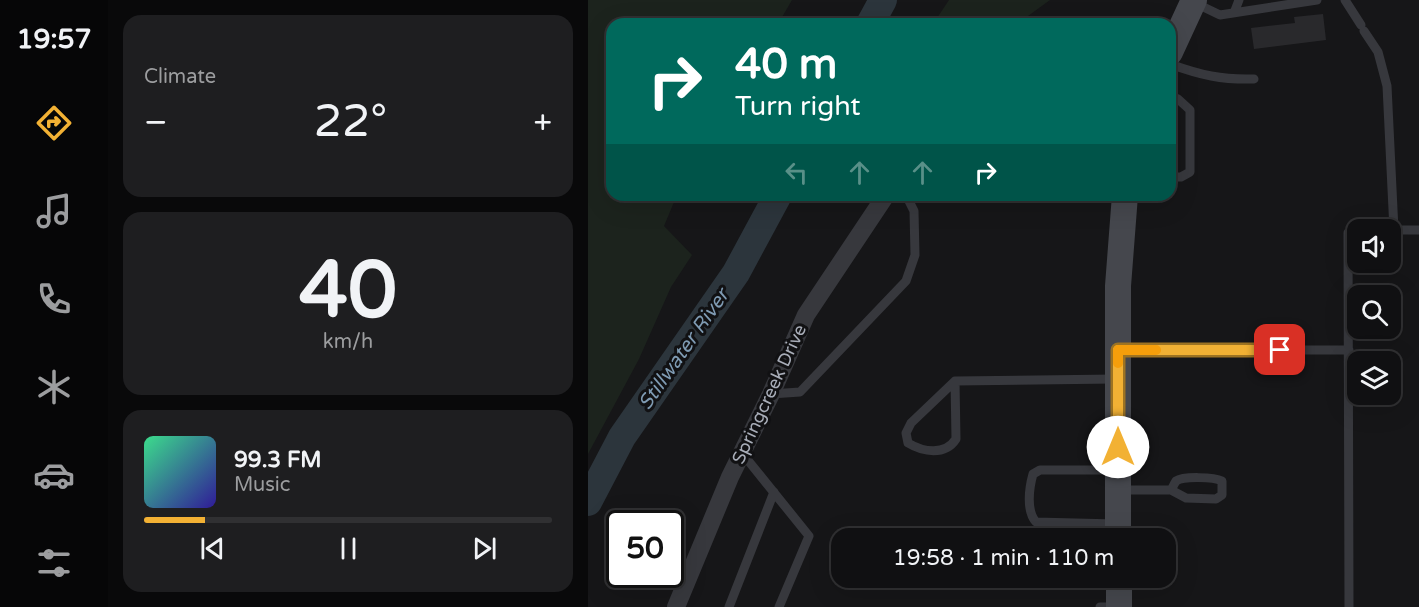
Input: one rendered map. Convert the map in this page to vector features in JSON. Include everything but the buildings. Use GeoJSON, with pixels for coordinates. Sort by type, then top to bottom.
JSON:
{"type":"FeatureCollection","features":[{"type":"Feature","properties":{"kind":"main road"},"geometry":{"type":"LineString","coordinates":[[1176,33],[1194,1]]}},
{"type":"Feature","properties":{"kind":"main road"},"geometry":{"type":"LineString","coordinates":[[1118,528],[1119,258],[1124,201]]}},
{"type":"Feature","properties":{"kind":"main road"},"geometry":{"type":"LineString","coordinates":[[1119,588],[1119,607]]}},
{"type":"Feature","properties":{"kind":"street","name":"Springcreek Drive"},"geometry":{"type":"LineString","coordinates":[[676,607],[696,556],[806,315],[882,201]]}},
{"type":"Feature","properties":{"kind":"lane"},"geometry":{"type":"LineString","coordinates":[[1234,13],[1239,0]]}},
{"type":"Feature","properties":{"kind":"lane"},"geometry":{"type":"LineString","coordinates":[[1194,1],[1220,15],[1273,3],[1317,0]]}},
{"type":"Feature","properties":{"kind":"lane"},"geometry":{"type":"LineString","coordinates":[[1345,0],[1378,52],[1387,86],[1392,219]]}},
{"type":"Feature","properties":{"kind":"lane"},"geometry":{"type":"LineString","coordinates":[[1176,66],[1201,76],[1227,80],[1254,79]]}},
{"type":"Feature","properties":{"kind":"lane"},"geometry":{"type":"LineString","coordinates":[[1176,98],[1190,110],[1192,128],[1191,172],[1176,177]]}},
{"type":"Feature","properties":{"kind":"lane"},"geometry":{"type":"LineString","coordinates":[[771,394],[800,392],[906,281],[915,255],[914,211],[909,201]]}},
{"type":"Feature","properties":{"kind":"lane"},"geometry":{"type":"LineString","coordinates":[[1401,230],[1419,230]]}},
{"type":"Feature","properties":{"kind":"lane"},"geometry":{"type":"LineString","coordinates":[[1348,273],[1349,607]]}},
{"type":"Feature","properties":{"kind":"lane"},"geometry":{"type":"LineString","coordinates":[[1118,350],[1349,350]]}},
{"type":"Feature","properties":{"kind":"lane"},"geometry":{"type":"LineString","coordinates":[[955,381],[956,439],[951,447],[942,451],[918,449],[908,443],[906,433],[911,423],[955,381],[1118,379]]}},
{"type":"Feature","properties":{"kind":"lane"},"geometry":{"type":"LineString","coordinates":[[742,453],[809,536],[780,607]]}},
{"type":"Feature","properties":{"kind":"lane"},"geometry":{"type":"LineString","coordinates":[[1086,528],[1035,522],[1030,516],[1030,483],[1033,474],[1040,470],[1118,480],[1171,490],[1186,498],[1216,499],[1222,495],[1224,489],[1222,481],[1216,478],[1185,478],[1177,481],[1171,490]]}},
{"type":"Feature","properties":{"kind":"lane"},"geometry":{"type":"LineString","coordinates":[[729,607],[774,492]]}},
{"type":"Feature","properties":{"kind":"lane"},"geometry":{"type":"LineString","coordinates":[[1100,607],[1119,607]]}},
{"type":"Feature","properties":{"kind":"shaded area"},"geometry":{"type":"Polygon","coordinates":[[[588,0],[792,0],[782,18],[606,18],[606,201],[674,201],[664,226],[692,255],[671,287],[639,359],[588,454],[588,0]]]}},
{"type":"Feature","properties":{"kind":"shaded area"},"geometry":{"type":"Polygon","coordinates":[[[949,0],[1050,0],[1025,18],[937,18],[949,0]]]}},
{"type":"Feature","properties":{"kind":"waterway","name":"Stillwater River"},"geometry":{"type":"LineString","coordinates":[[873,18],[883,0]]}},
{"type":"Feature","properties":{"kind":"waterway","name":"Stillwater River"},"geometry":{"type":"LineString","coordinates":[[588,502],[622,437],[736,273],[775,201]]}},
{"type":"Feature","properties":{"kind":"slow traffic"},"geometry":{"type":"LineString","coordinates":[[1118,363],[1118,350],[1156,350]]}},
{"type":"Feature","properties":{"kind":"route"},"geometry":{"type":"LineString","coordinates":[[1118,447],[1118,350],[1280,350]]}}]}
